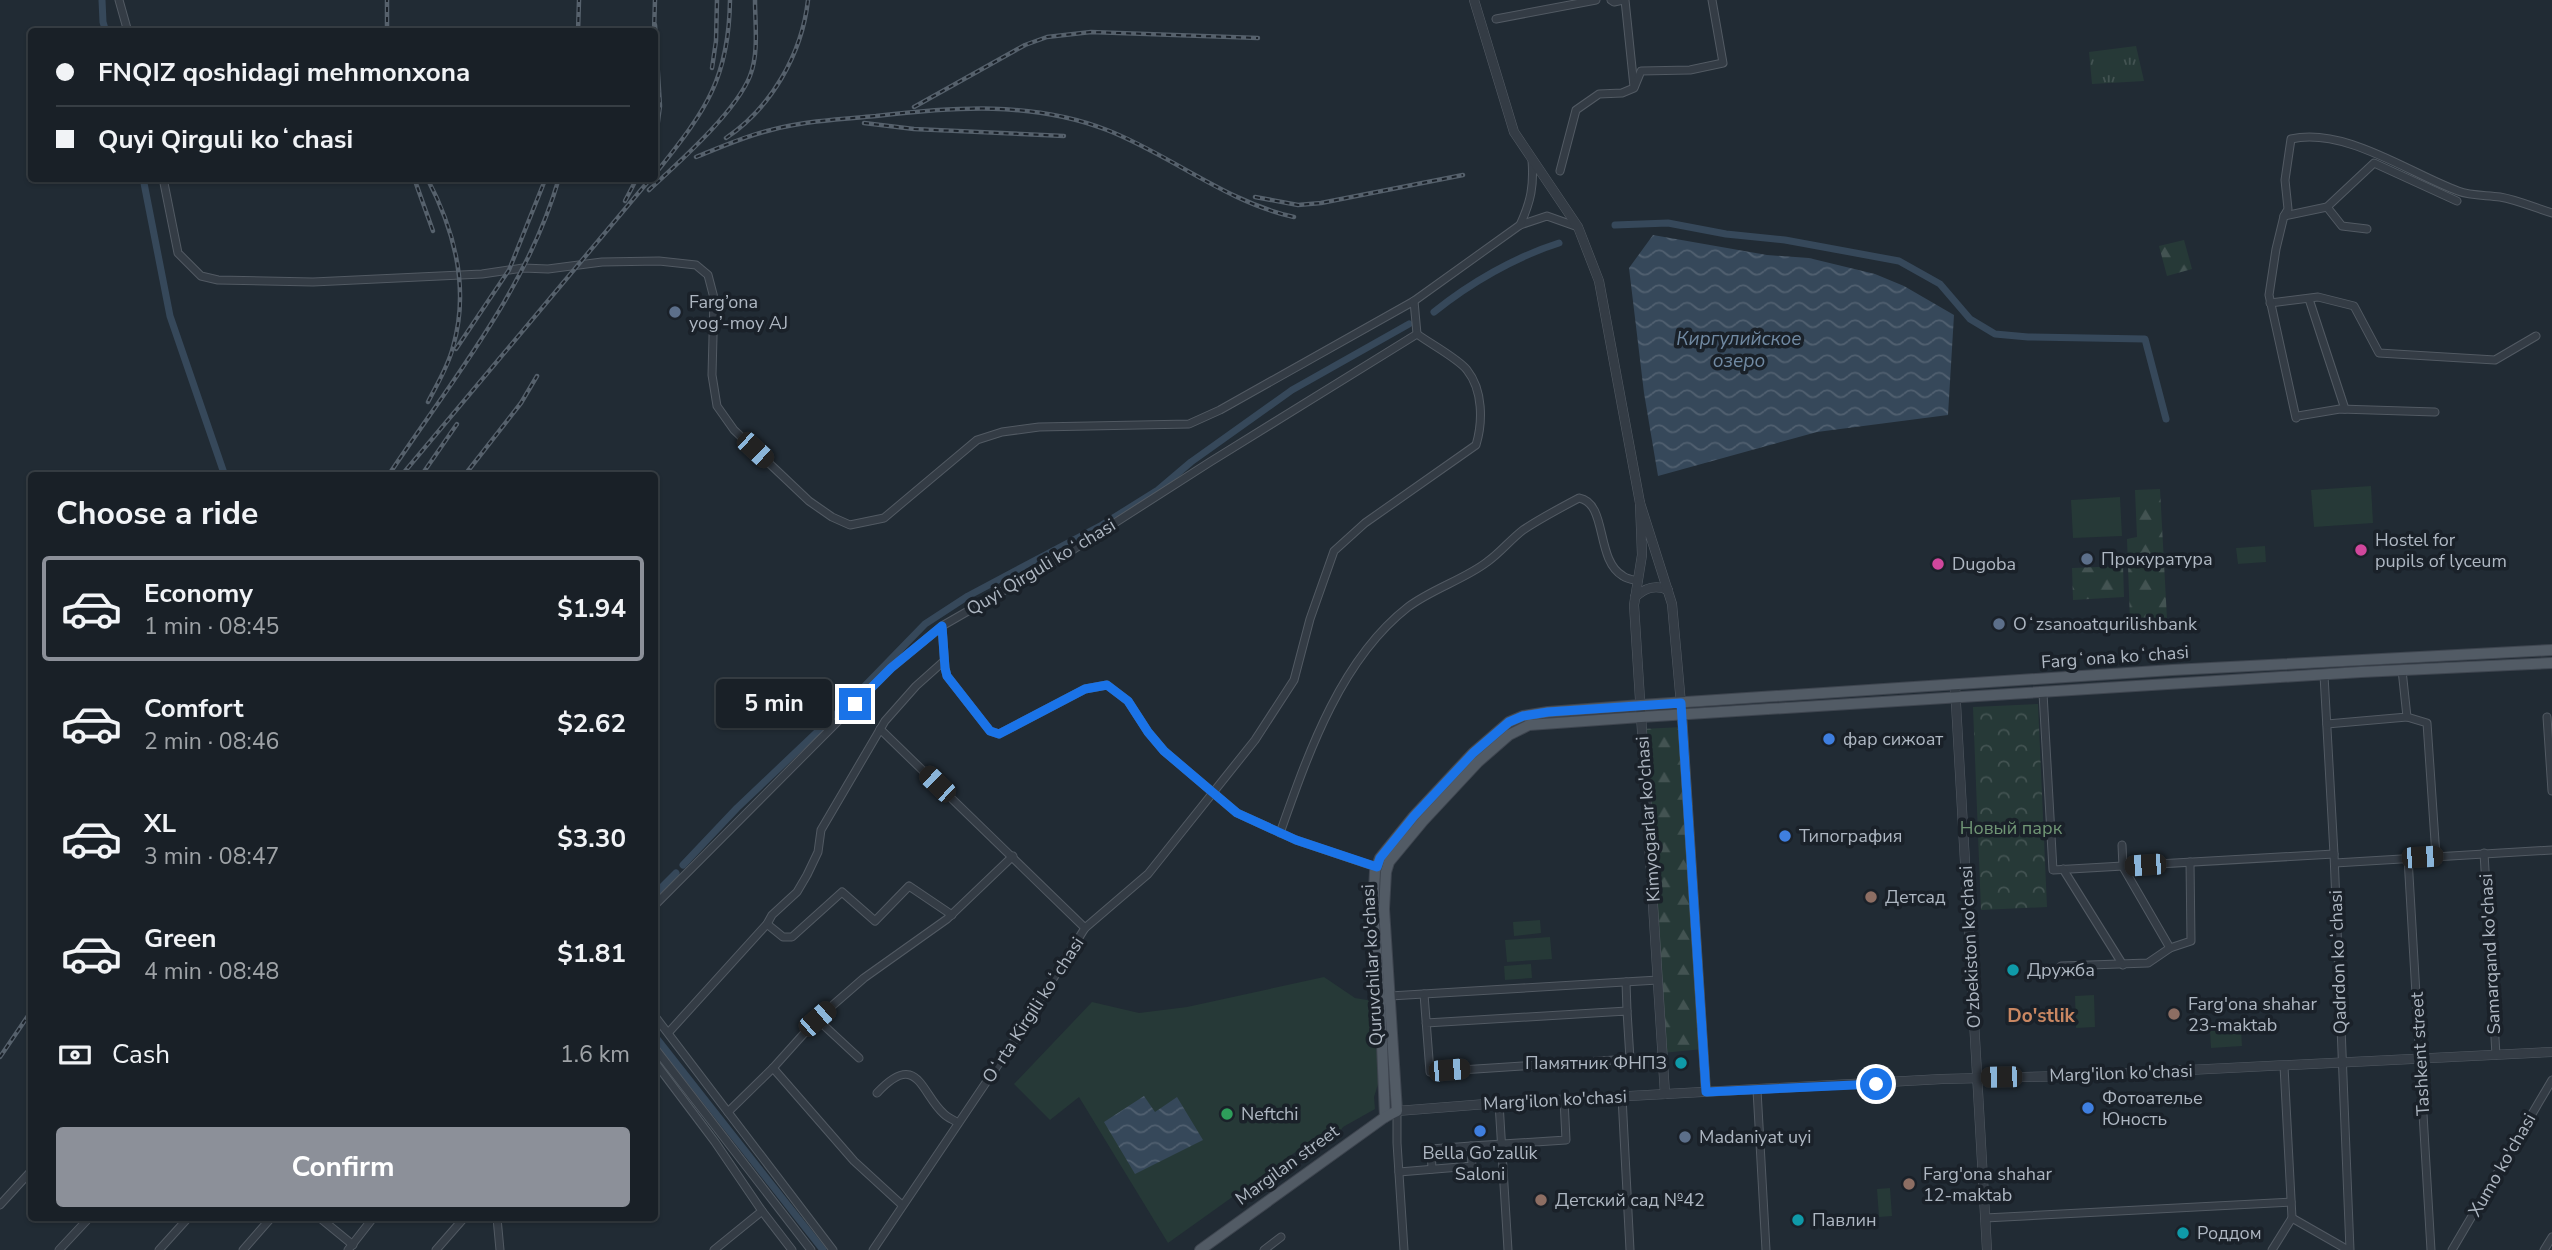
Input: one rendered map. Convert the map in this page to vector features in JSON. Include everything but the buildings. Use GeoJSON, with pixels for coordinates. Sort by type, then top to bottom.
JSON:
{"type":"FeatureCollection","features":[{"type":"Feature","properties":{"kind":"main road","name":"Fargʻona koʻchasi"},"geometry":{"type":"LineString","coordinates":[[1682,709],[2172,670],[2552,650]]}},
{"type":"Feature","properties":{"kind":"main road","name":"Fargʻona koʻchasi"},"geometry":{"type":"LineString","coordinates":[[1682,709],[1956,698],[2552,663]]}},
{"type":"Feature","properties":{"kind":"main road","name":"Quruvchilar ko'chasi"},"geometry":{"type":"LineString","coordinates":[[1385,1117],[1373,909],[1373,889],[1380,858],[1414,816],[1473,753],[1509,722],[1523,716],[1548,712],[1682,709]]}},
{"type":"Feature","properties":{"kind":"main road","name":"Quruvchilar ko'chasi"},"geometry":{"type":"LineString","coordinates":[[1397,1111],[1384,905],[1389,862],[1478,762],[1517,730],[1529,725],[1641,711]]}},
{"type":"Feature","properties":{"kind":"main road","name":"Margilan street"},"geometry":{"type":"LineString","coordinates":[[1200,1250],[1397,1111]]}},
{"type":"Feature","properties":{"kind":"street"},"geometry":{"type":"LineString","coordinates":[[119,0],[127,28]]}},
{"type":"Feature","properties":{"kind":"street","name":"Kimyogarlar ko'chasi"},"geometry":{"type":"LineString","coordinates":[[1474,0],[1514,132],[1578,227],[1599,281],[1640,503],[1672,604],[1682,709],[1706,1092]]}},
{"type":"Feature","properties":{"kind":"street"},"geometry":{"type":"LineString","coordinates":[[1496,19],[1596,0]]}},
{"type":"Feature","properties":{"kind":"street"},"geometry":{"type":"LineString","coordinates":[[1611,0],[1624,0],[1634,88]]}},
{"type":"Feature","properties":{"kind":"street"},"geometry":{"type":"LineString","coordinates":[[1560,171],[1576,110],[1599,94],[1622,93],[1634,88],[1641,71],[1690,70],[1723,63],[1712,0]]}},
{"type":"Feature","properties":{"kind":"street"},"geometry":{"type":"LineString","coordinates":[[2435,412],[2345,409],[2297,417],[2270,303],[2276,249],[2288,209],[2285,180],[2291,139],[2318,137],[2360,148],[2460,192],[2504,198],[2552,213]]}},
{"type":"Feature","properties":{"kind":"street"},"geometry":{"type":"LineString","coordinates":[[1520,225],[1534,184],[1532,160]]}},
{"type":"Feature","properties":{"kind":"street"},"geometry":{"type":"LineString","coordinates":[[2284,216],[2327,208],[2374,163],[2457,201]]}},
{"type":"Feature","properties":{"kind":"street"},"geometry":{"type":"LineString","coordinates":[[164,182],[178,253],[201,275],[218,280],[313,282],[482,274],[602,262],[659,261],[696,265],[708,275],[714,298],[712,375],[717,406],[734,430],[809,501],[832,517],[850,525],[884,518],[976,440],[1002,432],[1039,427],[1189,424],[1220,410],[1414,301],[1520,225],[1548,216],[1578,227]]}},
{"type":"Feature","properties":{"kind":"street"},"geometry":{"type":"LineString","coordinates":[[2327,208],[2342,226],[2367,229]]}},
{"type":"Feature","properties":{"kind":"street"},"geometry":{"type":"LineString","coordinates":[[2270,303],[2318,298],[2354,306],[2379,353],[2496,360],[2536,336]]}},
{"type":"Feature","properties":{"kind":"street"},"geometry":{"type":"LineString","coordinates":[[2309,299],[2345,409]]}},
{"type":"Feature","properties":{"kind":"street"},"geometry":{"type":"LineString","coordinates":[[1414,301],[1417,334]]}},
{"type":"Feature","properties":{"kind":"street","name":"Quyi Qirguli koʻchasi"},"geometry":{"type":"LineString","coordinates":[[658,902],[891,668],[942,626],[1060,558],[1417,334]]}},
{"type":"Feature","properties":{"kind":"street","name":"Oʻrta Kirgili koʻchasi"},"geometry":{"type":"LineString","coordinates":[[873,1250],[1012,1044],[1086,928],[1148,873],[1255,740],[1294,680],[1310,619],[1334,551],[1365,523],[1476,445],[1481,429],[1480,410],[1476,388],[1467,369],[1417,334]]}},
{"type":"Feature","properties":{"kind":"street"},"geometry":{"type":"LineString","coordinates":[[1280,833],[1309,750],[1323,721],[1364,654],[1386,625],[1410,606],[1448,582],[1486,564],[1522,531],[1579,498],[1590,503],[1595,513],[1609,563],[1622,576],[1638,581]]}},
{"type":"Feature","properties":{"kind":"street","name":"Kimyogarlar ko'chasi"},"geometry":{"type":"LineString","coordinates":[[1640,503],[1642,555],[1634,598],[1665,1094]]}},
{"type":"Feature","properties":{"kind":"street"},"geometry":{"type":"LineString","coordinates":[[1634,598],[1649,587],[1668,590]]}},
{"type":"Feature","properties":{"kind":"street"},"geometry":{"type":"LineString","coordinates":[[942,626],[947,676],[990,731],[999,734],[1085,689],[1107,685],[1128,701],[1164,751],[1237,813],[1280,833],[1377,867]]}},
{"type":"Feature","properties":{"kind":"street"},"geometry":{"type":"LineString","coordinates":[[669,1032],[767,924],[772,915],[797,892],[818,852],[821,830],[880,729],[916,686],[944,661]]}},
{"type":"Feature","properties":{"kind":"street"},"geometry":{"type":"LineString","coordinates":[[2402,670],[2407,716]]}},
{"type":"Feature","properties":{"kind":"street","name":"Qadrdon koʻchasi"},"geometry":{"type":"LineString","coordinates":[[2324,675],[2334,854],[2349,1250]]}},
{"type":"Feature","properties":{"kind":"street","name":"O'zbekiston ko'chasi"},"geometry":{"type":"LineString","coordinates":[[1955,686],[1987,1250]]}},
{"type":"Feature","properties":{"kind":"street"},"geometry":{"type":"LineString","coordinates":[[2043,693],[2053,870],[2334,854]]}},
{"type":"Feature","properties":{"kind":"street"},"geometry":{"type":"LineString","coordinates":[[2327,724],[2407,716],[2427,723],[2436,856]]}},
{"type":"Feature","properties":{"kind":"street"},"geometry":{"type":"LineString","coordinates":[[2547,717],[2552,791]]}},
{"type":"Feature","properties":{"kind":"street"},"geometry":{"type":"LineString","coordinates":[[880,729],[1086,928]]}},
{"type":"Feature","properties":{"kind":"street"},"geometry":{"type":"LineString","coordinates":[[2122,845],[2123,867],[2170,948]]}},
{"type":"Feature","properties":{"kind":"street"},"geometry":{"type":"LineString","coordinates":[[2334,863],[2552,850]]}},
{"type":"Feature","properties":{"kind":"street","name":"Samarqand ko'chasi"},"geometry":{"type":"LineString","coordinates":[[2484,853],[2496,1055]]}},
{"type":"Feature","properties":{"kind":"street"},"geometry":{"type":"LineString","coordinates":[[728,1111],[773,1068],[817,1019],[864,978],[951,915],[1013,856]]}},
{"type":"Feature","properties":{"kind":"street","name":"Tashkent street"},"geometry":{"type":"LineString","coordinates":[[2408,858],[2431,1250]]}},
{"type":"Feature","properties":{"kind":"street"},"geometry":{"type":"LineString","coordinates":[[2061,966],[2148,964],[2170,948],[2191,941],[2190,862]]}},
{"type":"Feature","properties":{"kind":"street"},"geometry":{"type":"LineString","coordinates":[[2063,869],[2123,965]]}},
{"type":"Feature","properties":{"kind":"street"},"geometry":{"type":"LineString","coordinates":[[767,924],[783,937],[792,937],[842,892],[875,921],[909,887],[951,915]]}},
{"type":"Feature","properties":{"kind":"street"},"geometry":{"type":"LineString","coordinates":[[1390,996],[1658,980]]}},
{"type":"Feature","properties":{"kind":"street"},"geometry":{"type":"LineString","coordinates":[[1423,994],[1430,1072],[1630,1059],[1626,982]]}},
{"type":"Feature","properties":{"kind":"street"},"geometry":{"type":"LineString","coordinates":[[1426,1023],[1627,1011]]}},
{"type":"Feature","properties":{"kind":"street"},"geometry":{"type":"LineString","coordinates":[[817,1019],[859,1058]]}},
{"type":"Feature","properties":{"kind":"street"},"geometry":{"type":"LineString","coordinates":[[658,1020],[833,1250]]}},
{"type":"Feature","properties":{"kind":"street"},"geometry":{"type":"LineString","coordinates":[[658,1052],[811,1250]]}},
{"type":"Feature","properties":{"kind":"street","name":"Marg'ilon ko'chasi"},"geometry":{"type":"LineString","coordinates":[[1397,1111],[1564,1099],[2552,1052]]}},
{"type":"Feature","properties":{"kind":"street"},"geometry":{"type":"LineString","coordinates":[[658,1066],[792,1250]]}},
{"type":"Feature","properties":{"kind":"street"},"geometry":{"type":"LineString","coordinates":[[2272,1250],[2292,1218],[2284,1066]]}},
{"type":"Feature","properties":{"kind":"street"},"geometry":{"type":"LineString","coordinates":[[773,1068],[854,1161],[902,1205]]}},
{"type":"Feature","properties":{"kind":"street"},"geometry":{"type":"LineString","coordinates":[[877,1093],[890,1080],[910,1076],[916,1078],[943,1114],[958,1123]]}},
{"type":"Feature","properties":{"kind":"street","name":"Xumo ko'chasi"},"geometry":{"type":"LineString","coordinates":[[2452,1250],[2552,1080]]}},
{"type":"Feature","properties":{"kind":"street"},"geometry":{"type":"LineString","coordinates":[[1757,1090],[1766,1250]]}},
{"type":"Feature","properties":{"kind":"street"},"geometry":{"type":"LineString","coordinates":[[1622,1097],[1630,1250]]}},
{"type":"Feature","properties":{"kind":"street"},"geometry":{"type":"LineString","coordinates":[[1433,1169],[1431,1149],[1566,1140],[1564,1099]]}},
{"type":"Feature","properties":{"kind":"street"},"geometry":{"type":"LineString","coordinates":[[1499,1103],[1508,1250]]}},
{"type":"Feature","properties":{"kind":"street","name":"Quruvchilar ko'chasi"},"geometry":{"type":"LineString","coordinates":[[1397,1111],[1404,1250]]}},
{"type":"Feature","properties":{"kind":"street"},"geometry":{"type":"LineString","coordinates":[[1399,1172],[1472,1166],[1472,1146]]}},
{"type":"Feature","properties":{"kind":"street"},"geometry":{"type":"LineString","coordinates":[[0,1205],[28,1174]]}},
{"type":"Feature","properties":{"kind":"street"},"geometry":{"type":"LineString","coordinates":[[1985,1218],[2291,1202]]}},
{"type":"Feature","properties":{"kind":"street"},"geometry":{"type":"LineString","coordinates":[[714,1250],[762,1211]]}},
{"type":"Feature","properties":{"kind":"street"},"geometry":{"type":"LineString","coordinates":[[2292,1218],[2349,1250]]}},
{"type":"Feature","properties":{"kind":"street"},"geometry":{"type":"LineString","coordinates":[[60,1250],[86,1221]]}},
{"type":"Feature","properties":{"kind":"street"},"geometry":{"type":"LineString","coordinates":[[159,1250],[185,1221]]}},
{"type":"Feature","properties":{"kind":"street"},"geometry":{"type":"LineString","coordinates":[[243,1250],[268,1221]]}},
{"type":"Feature","properties":{"kind":"street"},"geometry":{"type":"LineString","coordinates":[[323,1221],[351,1247],[371,1221]]}},
{"type":"Feature","properties":{"kind":"street"},"geometry":{"type":"LineString","coordinates":[[436,1250],[461,1221]]}},
{"type":"Feature","properties":{"kind":"street"},"geometry":{"type":"LineString","coordinates":[[497,1221],[500,1250]]}},
{"type":"Feature","properties":{"kind":"street"},"geometry":{"type":"LineString","coordinates":[[1264,1250],[1281,1237]]}},
{"type":"Feature","properties":{"kind":"street"},"geometry":{"type":"LineString","coordinates":[[2544,1250],[2552,1237]]}},
{"type":"Feature","properties":{"kind":"green space"},"geometry":{"type":"Polygon","coordinates":[[[2136,46],[2144,81],[2092,84],[2089,52],[2136,46]]]}},
{"type":"Feature","properties":{"kind":"green space"},"geometry":{"type":"Polygon","coordinates":[[[2184,240],[2192,269],[2167,276],[2159,246],[2184,240]]]}},
{"type":"Feature","properties":{"kind":"green space"},"geometry":{"type":"Polygon","coordinates":[[[2371,486],[2373,523],[2314,527],[2311,490],[2371,486]]]}},
{"type":"Feature","properties":{"kind":"green space"},"geometry":{"type":"Polygon","coordinates":[[[2160,489],[2167,619],[2130,621],[2127,539],[2137,537],[2135,490],[2160,489]]]}},
{"type":"Feature","properties":{"kind":"green space"},"geometry":{"type":"Polygon","coordinates":[[[2120,497],[2122,536],[2073,538],[2071,500],[2120,497]]]}},
{"type":"Feature","properties":{"kind":"green space"},"geometry":{"type":"Polygon","coordinates":[[[2265,546],[2266,562],[2238,564],[2236,548],[2265,546]]]}},
{"type":"Feature","properties":{"kind":"green space"},"geometry":{"type":"Polygon","coordinates":[[[2123,566],[2124,597],[2073,600],[2072,568],[2123,566]]]}},
{"type":"Feature","properties":{"kind":"green space","name":"Новый парк"},"geometry":{"type":"Polygon","coordinates":[[[2038,704],[2047,907],[1981,910],[1973,707],[2038,704]]]}},
{"type":"Feature","properties":{"kind":"green space"},"geometry":{"type":"Polygon","coordinates":[[[1683,727],[1703,1049],[1662,1053],[1642,729],[1683,727]]]}},
{"type":"Feature","properties":{"kind":"green space"},"geometry":{"type":"Polygon","coordinates":[[[1540,920],[1541,933],[1514,936],[1513,922],[1540,920]]]}},
{"type":"Feature","properties":{"kind":"green space"},"geometry":{"type":"Polygon","coordinates":[[[1550,937],[1552,959],[1507,962],[1505,940],[1550,937]]]}},
{"type":"Feature","properties":{"kind":"green space"},"geometry":{"type":"Polygon","coordinates":[[[1531,964],[1532,978],[1505,980],[1504,966],[1531,964]]]}},
{"type":"Feature","properties":{"kind":"green space","name":"Neftchi"},"geometry":{"type":"Polygon","coordinates":[[[1324,977],[1355,998],[1373,1001],[1379,1081],[1374,1097],[1375,1109],[1343,1127],[1339,1133],[1318,1136],[1168,1243],[1079,1097],[1050,1120],[1014,1084],[1092,1002],[1139,1013],[1187,1007],[1324,977]]]}},
{"type":"Feature","properties":{"kind":"green space"},"geometry":{"type":"Polygon","coordinates":[[[2094,995],[2095,1027],[2076,1028],[2075,996],[2094,995]]]}},
{"type":"Feature","properties":{"kind":"green space"},"geometry":{"type":"Polygon","coordinates":[[[2241,1029],[2242,1046],[2211,1048],[2210,1031],[2241,1029]]]}},
{"type":"Feature","properties":{"kind":"green space"},"geometry":{"type":"Polygon","coordinates":[[[1890,1188],[1892,1216],[1879,1217],[1877,1189],[1890,1188]]]}},
{"type":"Feature","properties":{"kind":"water","name":"Киргулийское озеро"},"geometry":{"type":"Polygon","coordinates":[[[1653,235],[1767,255],[1809,258],[1875,274],[1904,286],[1954,315],[1948,415],[1817,432],[1658,476],[1644,393],[1629,268],[1653,235]]]}},
{"type":"Feature","properties":{"kind":"water"},"geometry":{"type":"Polygon","coordinates":[[[1144,1096],[1155,1112],[1177,1097],[1203,1140],[1135,1174],[1104,1122],[1144,1096]]]}},
{"type":"Feature","properties":{"kind":"waterway"},"geometry":{"type":"LineString","coordinates":[[102,0],[105,28]]}},
{"type":"Feature","properties":{"kind":"waterway"},"geometry":{"type":"LineString","coordinates":[[144,182],[170,316],[224,472]]}},
{"type":"Feature","properties":{"kind":"waterway"},"geometry":{"type":"LineString","coordinates":[[1615,225],[1668,223],[1726,234],[1785,240],[1899,261],[1940,284],[1970,319],[1995,334],[2145,339],[2166,419]]}},
{"type":"Feature","properties":{"kind":"waterway"},"geometry":{"type":"LineString","coordinates":[[1434,312],[1494,272],[1559,243]]}},
{"type":"Feature","properties":{"kind":"waterway"},"geometry":{"type":"LineString","coordinates":[[683,865],[737,808],[856,695],[925,624],[968,596],[1102,525],[1158,490],[1191,462],[1292,390],[1409,324]]}},
{"type":"Feature","properties":{"kind":"waterway"},"geometry":{"type":"LineString","coordinates":[[658,891],[676,873]]}},
{"type":"Feature","properties":{"kind":"waterway"},"geometry":{"type":"LineString","coordinates":[[658,1040],[823,1250]]}},
{"type":"Feature","properties":{"kind":"railway"},"geometry":{"type":"LineString","coordinates":[[387,0],[387,28]]}},
{"type":"Feature","properties":{"kind":"railway"},"geometry":{"type":"LineString","coordinates":[[578,28],[579,0]]}},
{"type":"Feature","properties":{"kind":"railway"},"geometry":{"type":"LineString","coordinates":[[654,28],[655,0]]}},
{"type":"Feature","properties":{"kind":"railway"},"geometry":{"type":"LineString","coordinates":[[712,68],[717,0]]}},
{"type":"Feature","properties":{"kind":"railway"},"geometry":{"type":"LineString","coordinates":[[659,169],[690,129],[712,92],[725,51],[730,0]]}},
{"type":"Feature","properties":{"kind":"railway"},"geometry":{"type":"LineString","coordinates":[[658,182],[719,121],[743,90],[755,58],[755,0]]}},
{"type":"Feature","properties":{"kind":"railway"},"geometry":{"type":"LineString","coordinates":[[726,138],[757,111],[782,78],[799,40],[808,0]]}},
{"type":"Feature","properties":{"kind":"railway"},"geometry":{"type":"LineString","coordinates":[[914,107],[1025,45],[1047,37],[1091,32],[1258,38]]}},
{"type":"Feature","properties":{"kind":"railway"},"geometry":{"type":"LineString","coordinates":[[658,74],[658,121]]}},
{"type":"Feature","properties":{"kind":"railway"},"geometry":{"type":"LineString","coordinates":[[696,157],[752,135],[810,122],[934,110],[1022,110],[1050,114],[1107,130],[1245,201],[1294,217]]}},
{"type":"Feature","properties":{"kind":"railway"},"geometry":{"type":"LineString","coordinates":[[864,123],[914,129],[1064,136]]}},
{"type":"Feature","properties":{"kind":"railway"},"geometry":{"type":"LineString","coordinates":[[1255,197],[1298,205],[1321,203],[1463,175]]}},
{"type":"Feature","properties":{"kind":"railway"},"geometry":{"type":"LineString","coordinates":[[415,182],[433,231]]}},
{"type":"Feature","properties":{"kind":"railway"},"geometry":{"type":"LineString","coordinates":[[428,402],[451,354],[460,303],[460,282],[452,239],[429,182]]}},
{"type":"Feature","properties":{"kind":"railway"},"geometry":{"type":"LineString","coordinates":[[456,349],[509,270],[544,182]]}},
{"type":"Feature","properties":{"kind":"railway"},"geometry":{"type":"LineString","coordinates":[[391,472],[507,296],[528,258],[558,182]]}},
{"type":"Feature","properties":{"kind":"railway"},"geometry":{"type":"LineString","coordinates":[[625,201],[635,182]]}},
{"type":"Feature","properties":{"kind":"railway"},"geometry":{"type":"LineString","coordinates":[[404,472],[648,182]]}},
{"type":"Feature","properties":{"kind":"railway"},"geometry":{"type":"LineString","coordinates":[[649,190],[658,182]]}},
{"type":"Feature","properties":{"kind":"railway"},"geometry":{"type":"LineString","coordinates":[[467,472],[521,403],[537,376]]}},
{"type":"Feature","properties":{"kind":"railway"},"geometry":{"type":"LineString","coordinates":[[424,472],[457,424]]}},
{"type":"Feature","properties":{"kind":"railway"},"geometry":{"type":"LineString","coordinates":[[0,1057],[28,1016]]}},
{"type":"Feature","properties":{"kind":"place","name":"Farg’ona yog’-moy AJ"},"geometry":{"type":"Point","coordinates":[675,312]}},
{"type":"Feature","properties":{"kind":"place","name":"Hostel for pupils of lyceum"},"geometry":{"type":"Point","coordinates":[2361,550]}},
{"type":"Feature","properties":{"kind":"place","name":"Прокуратура"},"geometry":{"type":"Point","coordinates":[2087,559]}},
{"type":"Feature","properties":{"kind":"place","name":"Dugoba"},"geometry":{"type":"Point","coordinates":[1938,564]}},
{"type":"Feature","properties":{"kind":"place","name":"Oʻzsanoatqurilishbank"},"geometry":{"type":"Point","coordinates":[1999,624]}},
{"type":"Feature","properties":{"kind":"place","name":"фар сижоат"},"geometry":{"type":"Point","coordinates":[1829,739]}},
{"type":"Feature","properties":{"kind":"place","name":"Типография"},"geometry":{"type":"Point","coordinates":[1785,836]}},
{"type":"Feature","properties":{"kind":"place","name":"Детсад"},"geometry":{"type":"Point","coordinates":[1871,897]}},
{"type":"Feature","properties":{"kind":"place","name":"Дружба"},"geometry":{"type":"Point","coordinates":[2013,970]}},
{"type":"Feature","properties":{"kind":"place","name":"Farg'ona shahar 23-maktab"},"geometry":{"type":"Point","coordinates":[2174,1014]}},
{"type":"Feature","properties":{"kind":"place","name":"Памятник ФНПЗ"},"geometry":{"type":"Point","coordinates":[1681,1063]}},
{"type":"Feature","properties":{"kind":"place","name":"Фотоателье Юность"},"geometry":{"type":"Point","coordinates":[2088,1108]}},
{"type":"Feature","properties":{"kind":"place","name":"Neftchi"},"geometry":{"type":"Point","coordinates":[1227,1114]}},
{"type":"Feature","properties":{"kind":"place","name":"Bella Go'zallik Saloni"},"geometry":{"type":"Point","coordinates":[1480,1131]}},
{"type":"Feature","properties":{"kind":"place","name":"Madaniyat uyi"},"geometry":{"type":"Point","coordinates":[1685,1137]}},
{"type":"Feature","properties":{"kind":"place","name":"Farg'ona shahar 12-maktab"},"geometry":{"type":"Point","coordinates":[1909,1184]}},
{"type":"Feature","properties":{"kind":"place","name":"Детский сад №42"},"geometry":{"type":"Point","coordinates":[1541,1200]}},
{"type":"Feature","properties":{"kind":"place","name":"Павлин"},"geometry":{"type":"Point","coordinates":[1798,1220]}},
{"type":"Feature","properties":{"kind":"place","name":"Роддом"},"geometry":{"type":"Point","coordinates":[2183,1233]}},
{"type":"Feature","properties":{"kind":"district","name":"Do'stlik"},"geometry":{"type":"Point","coordinates":[2041,1016]}},
{"type":"Feature","properties":{"kind":"route"},"geometry":{"type":"LineString","coordinates":[[855,704],[891,668],[942,626],[947,676],[990,731],[999,734],[1085,689],[1107,685],[1128,701],[1164,751],[1237,813],[1296,840],[1377,867],[1380,858],[1414,816],[1473,753],[1509,722],[1523,716],[1548,712],[1681,703],[1706,1092],[1876,1084]]}}]}
